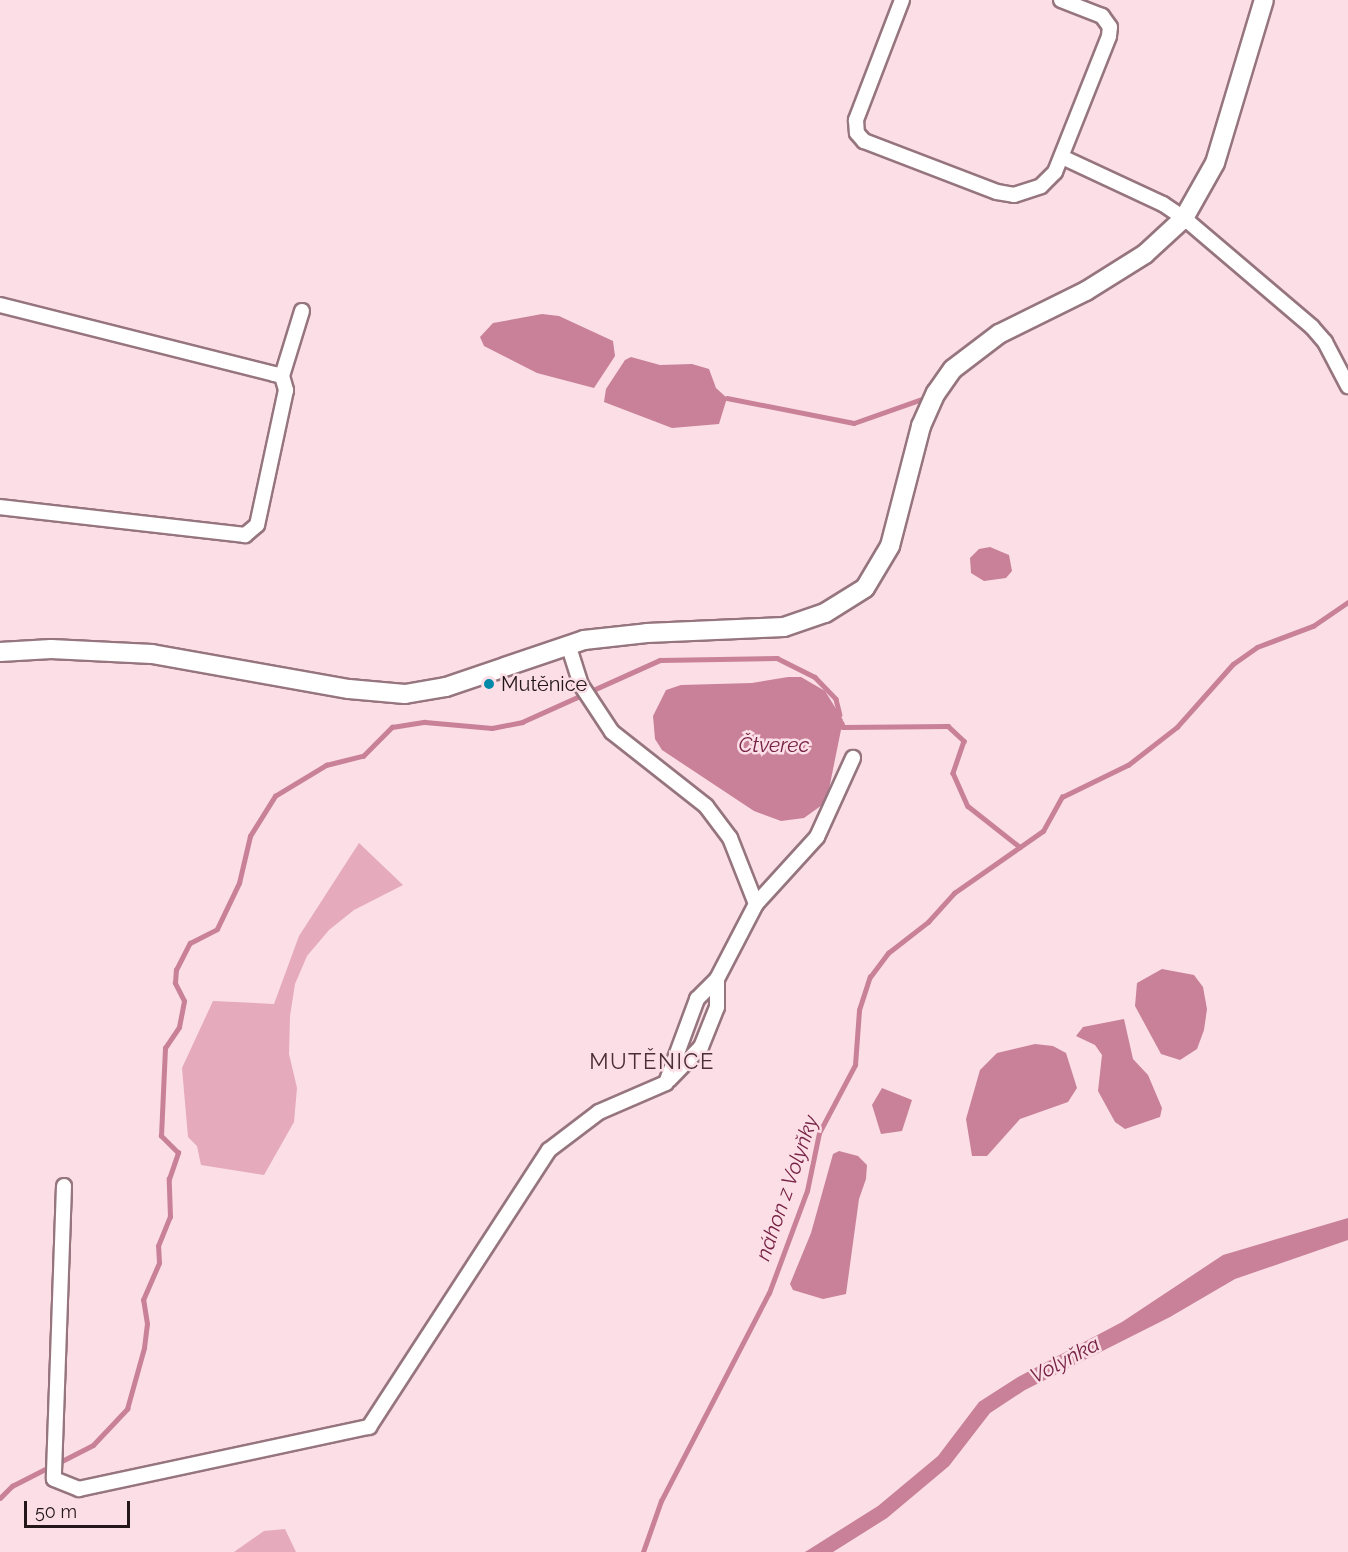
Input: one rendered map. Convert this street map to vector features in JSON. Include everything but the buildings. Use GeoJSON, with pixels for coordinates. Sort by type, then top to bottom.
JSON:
{"type":"FeatureCollection","features":[{"type":"Feature","properties":{"kind":"street"},"geometry":{"type":"LineString","coordinates":[[902,0],[856,120],[860,138],[1005,194],[1023,194],[1041,186],[1055,172],[1110,31],[1102,16],[1061,0]]}},
{"type":"Feature","properties":{"kind":"street"},"geometry":{"type":"LineString","coordinates":[[0,652],[51,649],[152,654],[350,689],[405,694],[446,687],[568,644],[615,635],[784,627],[825,613],[865,588],[890,546],[921,426],[936,393],[953,369],[999,334],[1086,291],[1146,254],[1184,218],[1215,163],[1264,0]]}},
{"type":"Feature","properties":{"kind":"street"},"geometry":{"type":"LineString","coordinates":[[1062,157],[1163,204],[1184,218],[1312,327],[1325,342],[1348,387]]}},
{"type":"Feature","properties":{"kind":"street"},"geometry":{"type":"LineString","coordinates":[[0,305],[282,376]]}},
{"type":"Feature","properties":{"kind":"street"},"geometry":{"type":"LineString","coordinates":[[0,507],[244,535],[257,525],[286,390],[282,376],[302,311]]}},
{"type":"Feature","properties":{"kind":"street"},"geometry":{"type":"LineString","coordinates":[[568,644],[581,685],[612,732],[706,806],[730,838],[756,904]]}},
{"type":"Feature","properties":{"kind":"street"},"geometry":{"type":"LineString","coordinates":[[666,1083],[697,999],[717,980],[756,904],[817,837],[853,758]]}},
{"type":"Feature","properties":{"kind":"street"},"geometry":{"type":"LineString","coordinates":[[64,1186],[54,1479],[79,1489],[369,1427],[549,1150],[599,1112],[666,1083],[701,1047],[717,1007],[717,980]]}},
{"type":"Feature","properties":{"kind":"shaded area"},"geometry":{"type":"Polygon","coordinates":[[[359,843],[403,885],[354,910],[329,930],[307,956],[295,984],[290,1016],[289,1054],[297,1088],[294,1122],[264,1175],[201,1165],[197,1146],[188,1137],[182,1068],[213,1001],[274,1004],[299,936],[359,843]]]}},
{"type":"Feature","properties":{"kind":"shaded area"},"geometry":{"type":"Polygon","coordinates":[[[285,1529],[296,1552],[234,1552],[264,1531],[285,1529]]]}},
{"type":"Feature","properties":{"kind":"water"},"geometry":{"type":"Polygon","coordinates":[[[542,314],[559,316],[613,341],[615,356],[594,388],[537,373],[484,346],[480,337],[493,323],[542,314]]]}},
{"type":"Feature","properties":{"kind":"water"},"geometry":{"type":"Polygon","coordinates":[[[631,357],[660,365],[692,364],[709,369],[716,388],[727,398],[719,424],[672,428],[604,402],[606,389],[625,360],[631,357]]]}},
{"type":"Feature","properties":{"kind":"water"},"geometry":{"type":"Polygon","coordinates":[[[990,547],[1009,555],[1012,571],[1006,578],[984,581],[971,573],[970,558],[979,549],[990,547]]]}},
{"type":"Feature","properties":{"kind":"water","name":"Čtverec"},"geometry":{"type":"Polygon","coordinates":[[[801,677],[825,691],[843,720],[828,794],[822,805],[804,818],[781,821],[754,811],[662,750],[655,739],[653,716],[666,690],[681,685],[752,683],[801,677]]]}},
{"type":"Feature","properties":{"kind":"water"},"geometry":{"type":"Polygon","coordinates":[[[1162,969],[1194,975],[1203,987],[1207,1009],[1204,1030],[1197,1049],[1180,1060],[1161,1054],[1135,1006],[1137,983],[1162,969]]]}},
{"type":"Feature","properties":{"kind":"water"},"geometry":{"type":"Polygon","coordinates":[[[1124,1019],[1133,1059],[1148,1075],[1162,1108],[1160,1117],[1125,1129],[1115,1122],[1098,1091],[1102,1055],[1095,1045],[1076,1036],[1083,1027],[1124,1019]]]}},
{"type":"Feature","properties":{"kind":"water"},"geometry":{"type":"Polygon","coordinates":[[[1035,1044],[1053,1046],[1066,1053],[1077,1088],[1068,1102],[1020,1119],[987,1156],[972,1156],[966,1119],[980,1070],[997,1053],[1035,1044]]]}},
{"type":"Feature","properties":{"kind":"water"},"geometry":{"type":"Polygon","coordinates":[[[882,1088],[912,1100],[902,1131],[881,1134],[872,1105],[882,1088]]]}},
{"type":"Feature","properties":{"kind":"water"},"geometry":{"type":"Polygon","coordinates":[[[839,1151],[858,1156],[867,1165],[866,1179],[859,1199],[846,1294],[823,1299],[793,1290],[790,1284],[811,1233],[833,1154],[839,1151]]]}},
{"type":"Feature","properties":{"kind":"water","name":"Volyňka"},"geometry":{"type":"Polygon","coordinates":[[[1348,1218],[1348,1240],[1235,1279],[1170,1317],[1025,1390],[990,1413],[949,1466],[887,1518],[833,1552],[805,1552],[878,1506],[938,1456],[979,1402],[1018,1377],[1122,1322],[1223,1255],[1348,1218]]]}},
{"type":"Feature","properties":{"kind":"waterway"},"geometry":{"type":"LineString","coordinates":[[727,398],[854,423],[925,398]]}},
{"type":"Feature","properties":{"kind":"waterway"},"geometry":{"type":"LineString","coordinates":[[842,723],[843,727],[948,726],[964,741],[953,773],[968,806],[1020,847],[1043,831],[1062,797],[1128,765],[1177,727],[1233,664],[1257,647],[1313,626],[1348,602]]}},
{"type":"Feature","properties":{"kind":"waterway"},"geometry":{"type":"LineString","coordinates":[[58,1463],[93,1445],[127,1409],[144,1348],[147,1324],[143,1300],[159,1263],[158,1246],[170,1217],[169,1179],[178,1153],[161,1136],[165,1048],[179,1027],[184,1001],[175,983],[176,970],[190,943],[217,929],[239,883],[250,836],[275,796],[326,765],[363,756],[392,727],[425,722],[492,728],[522,722],[660,660],[777,658],[815,677],[836,699],[840,715]]}},
{"type":"Feature","properties":{"kind":"waterway","name":"náhon z Volyňky"},"geometry":{"type":"LineString","coordinates":[[643,1552],[661,1501],[769,1293],[807,1191],[819,1133],[855,1065],[859,1010],[870,977],[888,953],[928,922],[954,893],[1020,847]]}},
{"type":"Feature","properties":{"kind":"waterway"},"geometry":{"type":"LineString","coordinates":[[0,1498],[12,1486],[51,1466]]}},
{"type":"Feature","properties":{"kind":"place","name":"Mutěnice"},"geometry":{"type":"Point","coordinates":[489,684]}},
{"type":"Feature","properties":{"kind":"district","name":"MUTĚNICE"},"geometry":{"type":"Point","coordinates":[652,1062]}}]}
